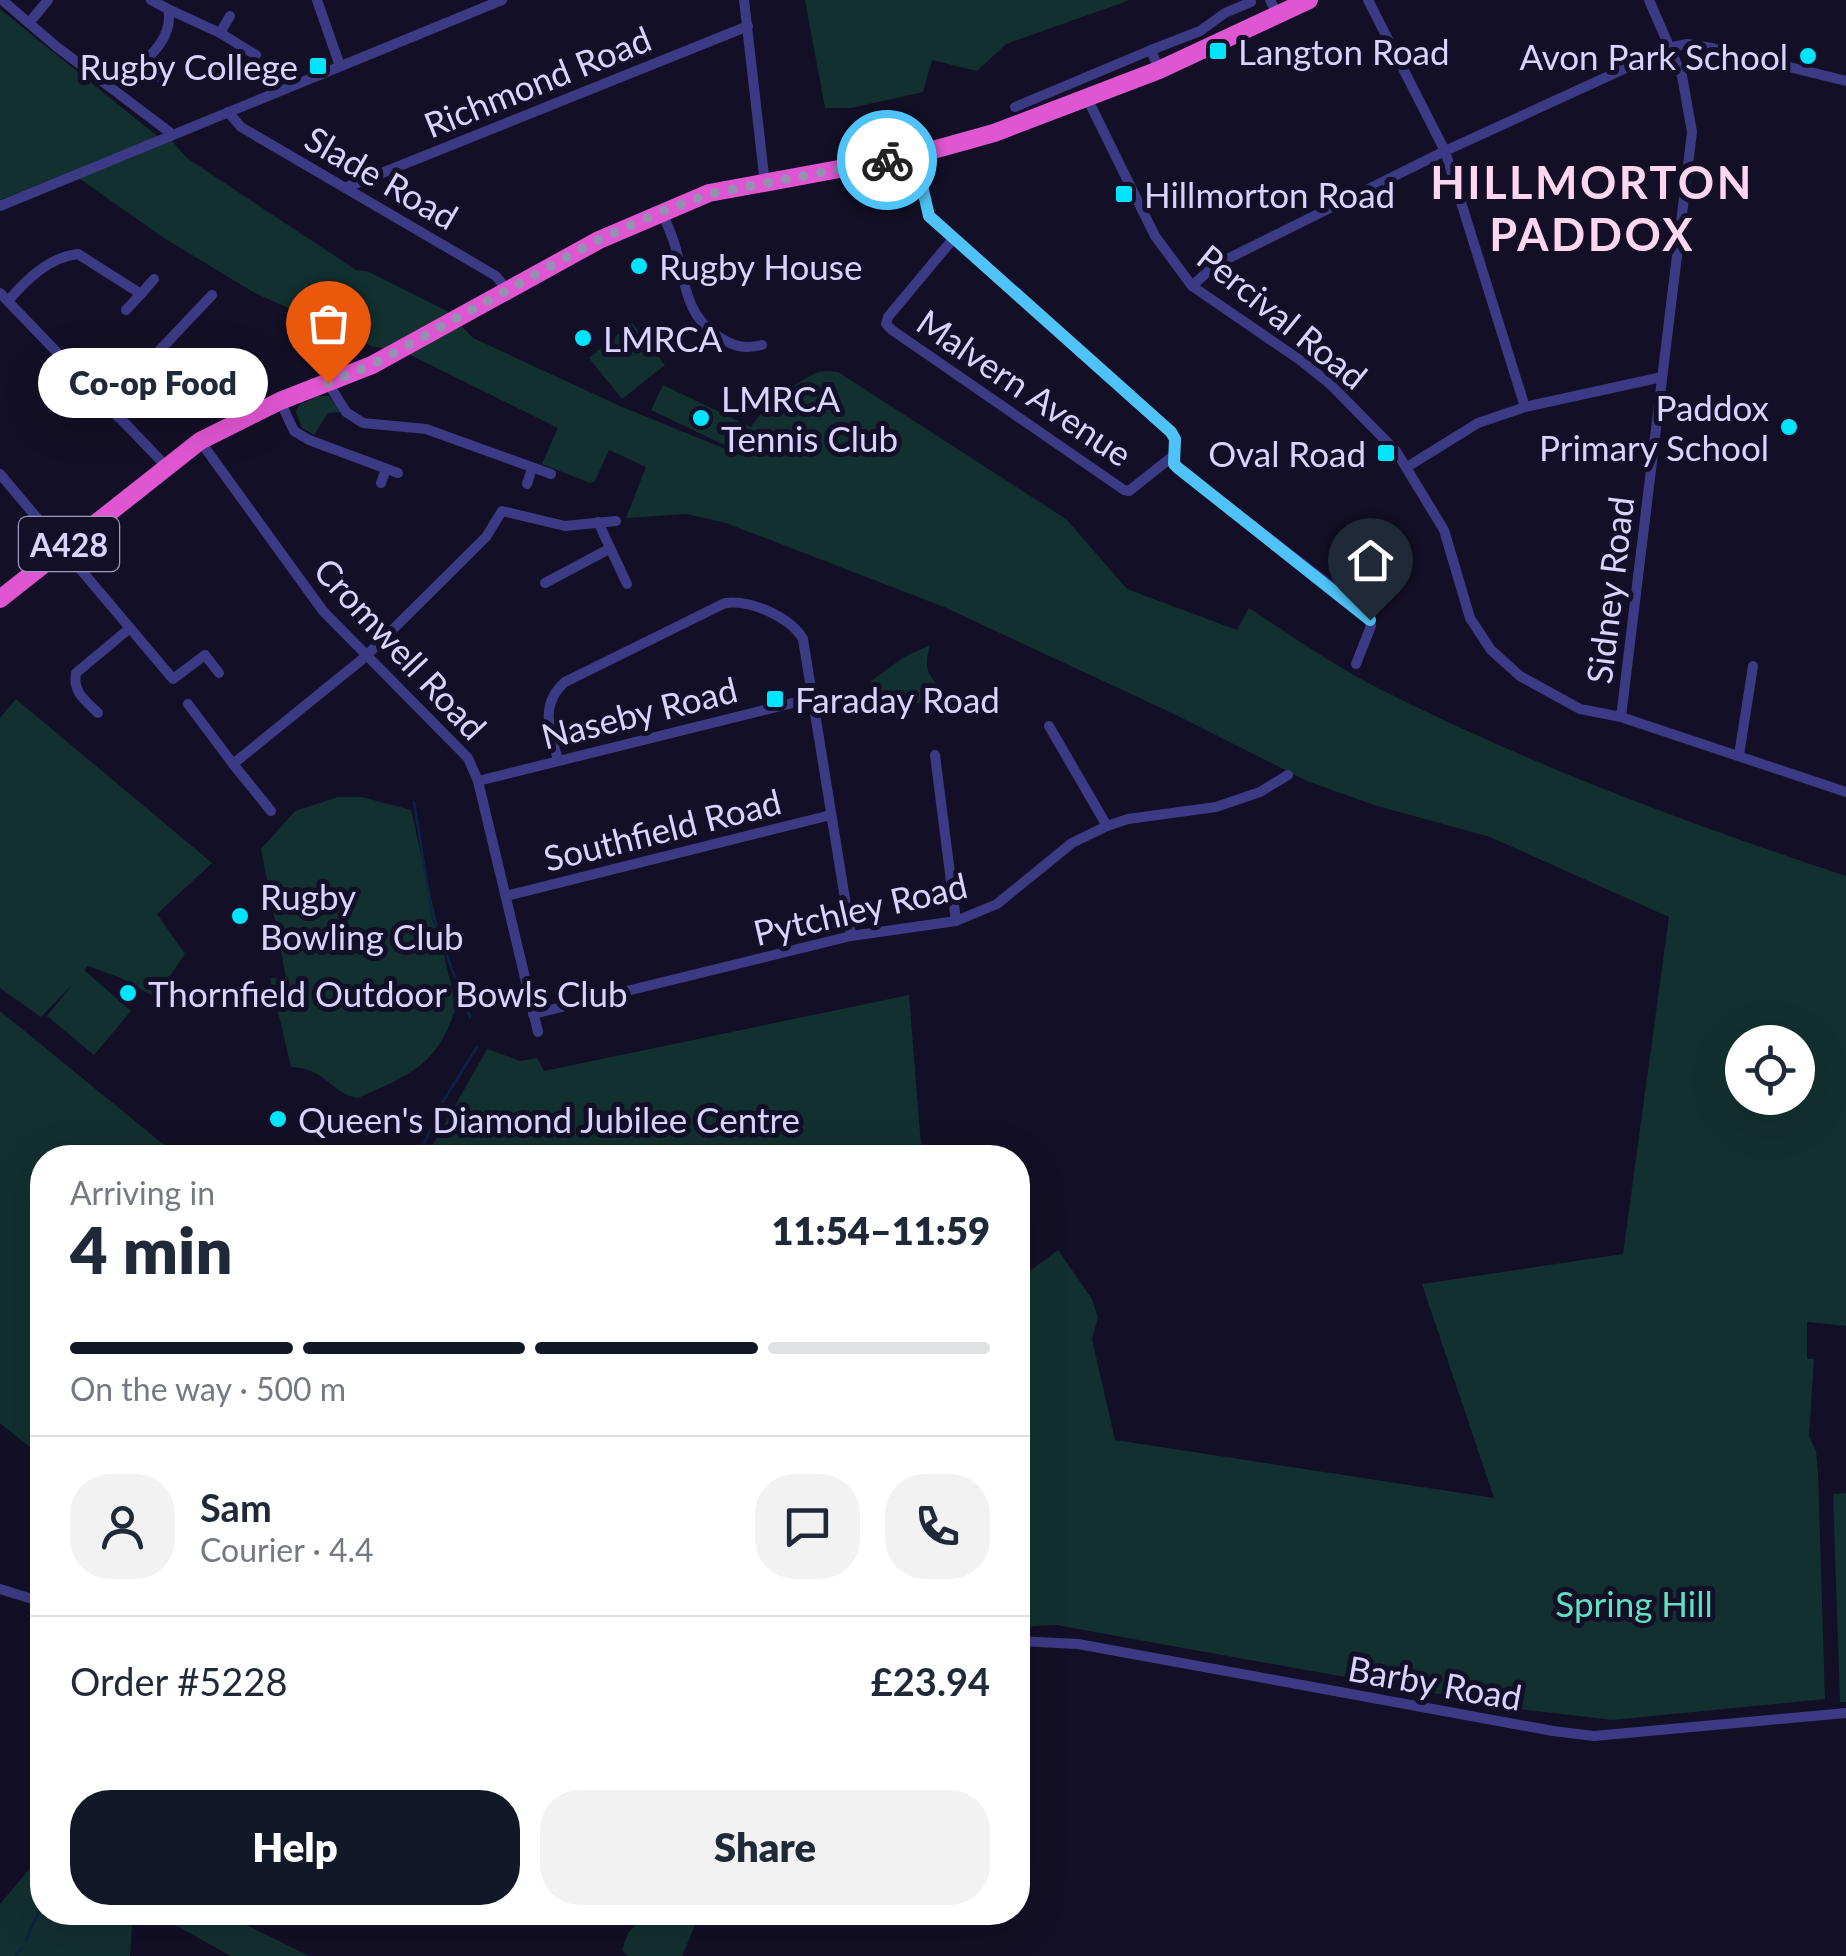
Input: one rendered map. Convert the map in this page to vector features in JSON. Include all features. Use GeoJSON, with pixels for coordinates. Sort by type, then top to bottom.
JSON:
{"type":"FeatureCollection","features":[{"type":"Feature","properties":{"kind":"highway","name":"A428"},"geometry":{"type":"LineString","coordinates":[[0,598],[200,440],[388,356],[598,240],[709,194],[915,155],[994,134],[1159,70],[1274,8],[1309,0]]}},
{"type":"Feature","properties":{"kind":"street"},"geometry":{"type":"LineString","coordinates":[[2,0],[169,135]]}},
{"type":"Feature","properties":{"kind":"street"},"geometry":{"type":"LineString","coordinates":[[29,24],[48,0]]}},
{"type":"Feature","properties":{"kind":"street"},"geometry":{"type":"LineString","coordinates":[[151,0],[256,55]]}},
{"type":"Feature","properties":{"kind":"street"},"geometry":{"type":"LineString","coordinates":[[316,0],[340,66]]}},
{"type":"Feature","properties":{"kind":"street"},"geometry":{"type":"LineString","coordinates":[[0,206],[502,0]]}},
{"type":"Feature","properties":{"kind":"street"},"geometry":{"type":"LineString","coordinates":[[744,0],[766,184]]}},
{"type":"Feature","properties":{"kind":"street"},"geometry":{"type":"LineString","coordinates":[[1368,0],[1445,151],[1525,406]]}},
{"type":"Feature","properties":{"kind":"street","name":"Sidney Road"},"geometry":{"type":"LineString","coordinates":[[1620,716],[1692,132],[1682,76],[1649,0]]}},
{"type":"Feature","properties":{"kind":"street"},"geometry":{"type":"LineString","coordinates":[[1015,107],[1200,31],[1225,13],[1251,2]]}},
{"type":"Feature","properties":{"kind":"street"},"geometry":{"type":"LineString","coordinates":[[133,70],[146,60],[169,28],[168,9]]}},
{"type":"Feature","properties":{"kind":"street"},"geometry":{"type":"LineString","coordinates":[[220,33],[230,16]]}},
{"type":"Feature","properties":{"kind":"street","name":"Richmond Road"},"geometry":{"type":"LineString","coordinates":[[346,187],[748,26]]}},
{"type":"Feature","properties":{"kind":"street"},"geometry":{"type":"LineString","coordinates":[[1192,286],[1216,265],[1445,151],[1672,47],[1699,46],[1846,81]]}},
{"type":"Feature","properties":{"kind":"street"},"geometry":{"type":"LineString","coordinates":[[1151,50],[1159,70]]}},
{"type":"Feature","properties":{"kind":"street"},"geometry":{"type":"LineString","coordinates":[[146,60],[158,77]]}},
{"type":"Feature","properties":{"kind":"street","name":"Percival Road"},"geometry":{"type":"LineString","coordinates":[[1088,100],[1155,236],[1192,286],[1286,348],[1329,383],[1378,431],[1407,467],[1444,530],[1470,618],[1491,650],[1520,676],[1580,709],[1620,716],[1845,791]]}},
{"type":"Feature","properties":{"kind":"street","name":"Slade Road"},"geometry":{"type":"LineString","coordinates":[[228,112],[242,126],[496,276],[507,290]]}},
{"type":"Feature","properties":{"kind":"street"},"geometry":{"type":"LineString","coordinates":[[915,155],[929,216],[1171,432],[1175,439],[1174,464],[1368,615],[1370,626],[1356,664]]}},
{"type":"Feature","properties":{"kind":"street"},"geometry":{"type":"LineString","coordinates":[[661,212],[676,248],[692,310],[710,332],[728,344],[746,349],[762,345]]}},
{"type":"Feature","properties":{"kind":"street","name":"Malvern Avenue"},"geometry":{"type":"LineString","coordinates":[[953,239],[888,316],[886,324],[892,330],[1124,490],[1129,491],[1173,456]]}},
{"type":"Feature","properties":{"kind":"street"},"geometry":{"type":"LineString","coordinates":[[140,294],[78,254],[52,262],[4,297],[166,466]]}},
{"type":"Feature","properties":{"kind":"street"},"geometry":{"type":"LineString","coordinates":[[126,310],[154,279]]}},
{"type":"Feature","properties":{"kind":"street"},"geometry":{"type":"LineString","coordinates":[[118,417],[163,370],[160,351],[212,295]]}},
{"type":"Feature","properties":{"kind":"street"},"geometry":{"type":"LineString","coordinates":[[746,349],[746,364]]}},
{"type":"Feature","properties":{"kind":"street"},"geometry":{"type":"LineString","coordinates":[[1407,467],[1478,423],[1525,406],[1662,377]]}},
{"type":"Feature","properties":{"kind":"street"},"geometry":{"type":"LineString","coordinates":[[328,383],[346,412],[363,423],[426,428],[526,473],[551,474]]}},
{"type":"Feature","properties":{"kind":"street"},"geometry":{"type":"LineString","coordinates":[[280,401],[294,431],[392,471],[381,483]]}},
{"type":"Feature","properties":{"kind":"street","name":"Cromwell Road"},"geometry":{"type":"LineString","coordinates":[[200,440],[323,612],[462,748],[478,781],[538,1032]]}},
{"type":"Feature","properties":{"kind":"street"},"geometry":{"type":"LineString","coordinates":[[0,474],[172,679],[205,655],[219,673]]}},
{"type":"Feature","properties":{"kind":"street"},"geometry":{"type":"LineString","coordinates":[[233,764],[365,657],[486,537],[502,511],[566,526],[616,520]]}},
{"type":"Feature","properties":{"kind":"street"},"geometry":{"type":"LineString","coordinates":[[598,522],[628,584]]}},
{"type":"Feature","properties":{"kind":"street"},"geometry":{"type":"LineString","coordinates":[[545,583],[608,549]]}},
{"type":"Feature","properties":{"kind":"street"},"geometry":{"type":"LineString","coordinates":[[558,760],[547,717],[554,691],[565,682],[715,607],[744,603],[791,624],[804,640],[850,936]]}},
{"type":"Feature","properties":{"kind":"street"},"geometry":{"type":"LineString","coordinates":[[98,714],[77,691],[76,673],[130,628]]}},
{"type":"Feature","properties":{"kind":"street"},"geometry":{"type":"LineString","coordinates":[[1739,755],[1753,666]]}},
{"type":"Feature","properties":{"kind":"street","name":"Naseby Road"},"geometry":{"type":"LineString","coordinates":[[478,781],[813,698]]}},
{"type":"Feature","properties":{"kind":"street"},"geometry":{"type":"LineString","coordinates":[[188,704],[271,811]]}},
{"type":"Feature","properties":{"kind":"street"},"geometry":{"type":"LineString","coordinates":[[1049,726],[1107,826]]}},
{"type":"Feature","properties":{"kind":"street"},"geometry":{"type":"LineString","coordinates":[[935,755],[956,922]]}},
{"type":"Feature","properties":{"kind":"street","name":"Pytchley Road"},"geometry":{"type":"LineString","coordinates":[[534,1014],[850,936],[956,922],[997,904],[1072,843],[1107,826],[1216,808],[1260,792],[1288,776]]}},
{"type":"Feature","properties":{"kind":"street"},"geometry":{"type":"LineString","coordinates":[[1845,791],[1846,777]]}},
{"type":"Feature","properties":{"kind":"street","name":"Southfield Road"},"geometry":{"type":"LineString","coordinates":[[506,896],[831,815]]}},
{"type":"Feature","properties":{"kind":"street"},"geometry":{"type":"LineString","coordinates":[[0,1589],[30,1598]]}},
{"type":"Feature","properties":{"kind":"street","name":"Barby Road"},"geometry":{"type":"LineString","coordinates":[[1030,1642],[1078,1644],[1594,1736],[1846,1713]]}},
{"type":"Feature","properties":{"kind":"green space"},"geometry":{"type":"Polygon","coordinates":[[[805,0],[1130,0],[1006,44],[977,71],[932,60],[923,92],[851,108],[825,108],[805,0]]]}},
{"type":"Feature","properties":{"kind":"green space","name":"Spring Hill"},"geometry":{"type":"Polygon","coordinates":[[[0,9],[165,142],[171,140],[187,158],[356,270],[367,271],[447,311],[473,338],[620,406],[740,455],[748,434],[739,452],[651,410],[663,385],[751,427],[770,405],[797,384],[820,372],[838,372],[1066,519],[1127,589],[1237,630],[1249,608],[1356,676],[1430,714],[1664,812],[1846,876],[1846,1326],[1807,1322],[1807,1359],[1814,1359],[1809,1436],[1816,1451],[1818,1472],[1825,1699],[1612,1720],[1527,1710],[1056,1625],[1030,1626],[1030,1271],[1058,1250],[1092,1299],[1098,1318],[1092,1339],[1115,1440],[1494,1498],[1422,1284],[1623,1254],[1669,917],[1490,837],[1374,805],[1307,781],[944,607],[726,523],[686,514],[626,518],[646,467],[609,450],[595,481],[590,483],[542,464],[558,428],[404,352],[371,346],[253,292],[164,238],[80,179],[76,170],[0,200],[0,9]]]}},
{"type":"Feature","properties":{"kind":"green space"},"geometry":{"type":"Polygon","coordinates":[[[632,323],[665,365],[622,399],[589,358],[632,323]]]}},
{"type":"Feature","properties":{"kind":"green space"},"geometry":{"type":"Polygon","coordinates":[[[318,396],[329,396],[341,412],[328,413],[314,435],[302,428],[296,412],[299,405],[318,396]]]}},
{"type":"Feature","properties":{"kind":"green space"},"geometry":{"type":"Polygon","coordinates":[[[930,645],[929,672],[948,693],[877,717],[871,681],[904,657],[930,645]]]}},
{"type":"Feature","properties":{"kind":"green space"},"geometry":{"type":"Polygon","coordinates":[[[16,699],[212,863],[157,914],[185,954],[155,997],[121,978],[88,966],[84,970],[131,1011],[94,1055],[47,1016],[73,984],[41,1017],[0,988],[0,718],[16,699]]]}},
{"type":"Feature","properties":{"kind":"green space"},"geometry":{"type":"Polygon","coordinates":[[[338,797],[362,797],[411,810],[456,1007],[440,1042],[420,1066],[358,1098],[313,1072],[291,1067],[270,978],[286,977],[261,849],[295,811],[338,797]]]}},
{"type":"Feature","properties":{"kind":"green space"},"geometry":{"type":"Polygon","coordinates":[[[909,995],[921,1145],[433,1145],[487,1049],[520,1061],[537,1058],[544,1071],[909,995]]]}},
{"type":"Feature","properties":{"kind":"green space"},"geometry":{"type":"Polygon","coordinates":[[[0,1011],[164,1145],[30,1145],[30,1447],[0,1423],[0,1011]]]}},
{"type":"Feature","properties":{"kind":"green space"},"geometry":{"type":"Polygon","coordinates":[[[1846,1493],[1846,1702],[1840,1702],[1833,1494],[1846,1493]]]}},
{"type":"Feature","properties":{"kind":"green space"},"geometry":{"type":"Polygon","coordinates":[[[30,1868],[30,1925],[132,1925],[130,1956],[0,1956],[0,1904],[30,1868]]]}},
{"type":"Feature","properties":{"kind":"green space"},"geometry":{"type":"Polygon","coordinates":[[[175,1925],[246,1925],[309,1956],[231,1956],[175,1925]]]}},
{"type":"Feature","properties":{"kind":"green space"},"geometry":{"type":"Polygon","coordinates":[[[635,1925],[695,1925],[682,1956],[628,1956],[622,1950],[635,1925]]]}},
{"type":"Feature","properties":{"kind":"waterway"},"geometry":{"type":"LineString","coordinates":[[414,802],[433,919],[470,1017]]}},
{"type":"Feature","properties":{"kind":"waterway"},"geometry":{"type":"LineString","coordinates":[[424,1145],[442,1103],[477,1047]]}},
{"type":"Feature","properties":{"kind":"waterway"},"geometry":{"type":"LineString","coordinates":[[26,1940],[33,1925]]}},
{"type":"Feature","properties":{"kind":"waterway"},"geometry":{"type":"LineString","coordinates":[[16,1956],[21,1949]]}},
{"type":"Feature","properties":{"kind":"way so far"},"geometry":{"type":"LineString","coordinates":[[328,383],[372,365],[598,240],[661,212],[709,194],[887,160]]}},
{"type":"Feature","properties":{"kind":"place","name":"Langton Road"},"geometry":{"type":"Point","coordinates":[1218,51]}},
{"type":"Feature","properties":{"kind":"place","name":"Avon Park School"},"geometry":{"type":"Point","coordinates":[1808,56]}},
{"type":"Feature","properties":{"kind":"place","name":"Rugby College"},"geometry":{"type":"Point","coordinates":[318,66]}},
{"type":"Feature","properties":{"kind":"place","name":"Hillmorton Road"},"geometry":{"type":"Point","coordinates":[1124,194]}},
{"type":"Feature","properties":{"kind":"place","name":"Rugby House"},"geometry":{"type":"Point","coordinates":[639,266]}},
{"type":"Feature","properties":{"kind":"place","name":"LMRCA"},"geometry":{"type":"Point","coordinates":[583,338]}},
{"type":"Feature","properties":{"kind":"place","name":"Co-op Food"},"geometry":{"type":"Point","coordinates":[328,383]}},
{"type":"Feature","properties":{"kind":"place","name":"LMRCA Tennis Club"},"geometry":{"type":"Point","coordinates":[701,418]}},
{"type":"Feature","properties":{"kind":"place","name":"Paddox Primary School"},"geometry":{"type":"Point","coordinates":[1789,427]}},
{"type":"Feature","properties":{"kind":"place","name":"Oval Road"},"geometry":{"type":"Point","coordinates":[1386,453]}},
{"type":"Feature","properties":{"kind":"place","name":"Faraday Road"},"geometry":{"type":"Point","coordinates":[775,699]}},
{"type":"Feature","properties":{"kind":"place","name":"Rugby Bowling Club"},"geometry":{"type":"Point","coordinates":[240,916]}},
{"type":"Feature","properties":{"kind":"place","name":"Thornfield Outdoor Bowls Club"},"geometry":{"type":"Point","coordinates":[128,993]}},
{"type":"Feature","properties":{"kind":"place","name":"Queen's Diamond Jubilee Centre"},"geometry":{"type":"Point","coordinates":[278,1119]}},
{"type":"Feature","properties":{"kind":"district","name":"HILLMORTON PADDOX"},"geometry":{"type":"Point","coordinates":[1592,208]}},
{"type":"Feature","properties":{"kind":"route"},"geometry":{"type":"LineString","coordinates":[[887,160],[915,155],[929,216],[1171,432],[1175,439],[1174,464],[1178,468],[1370,620]]}}]}
